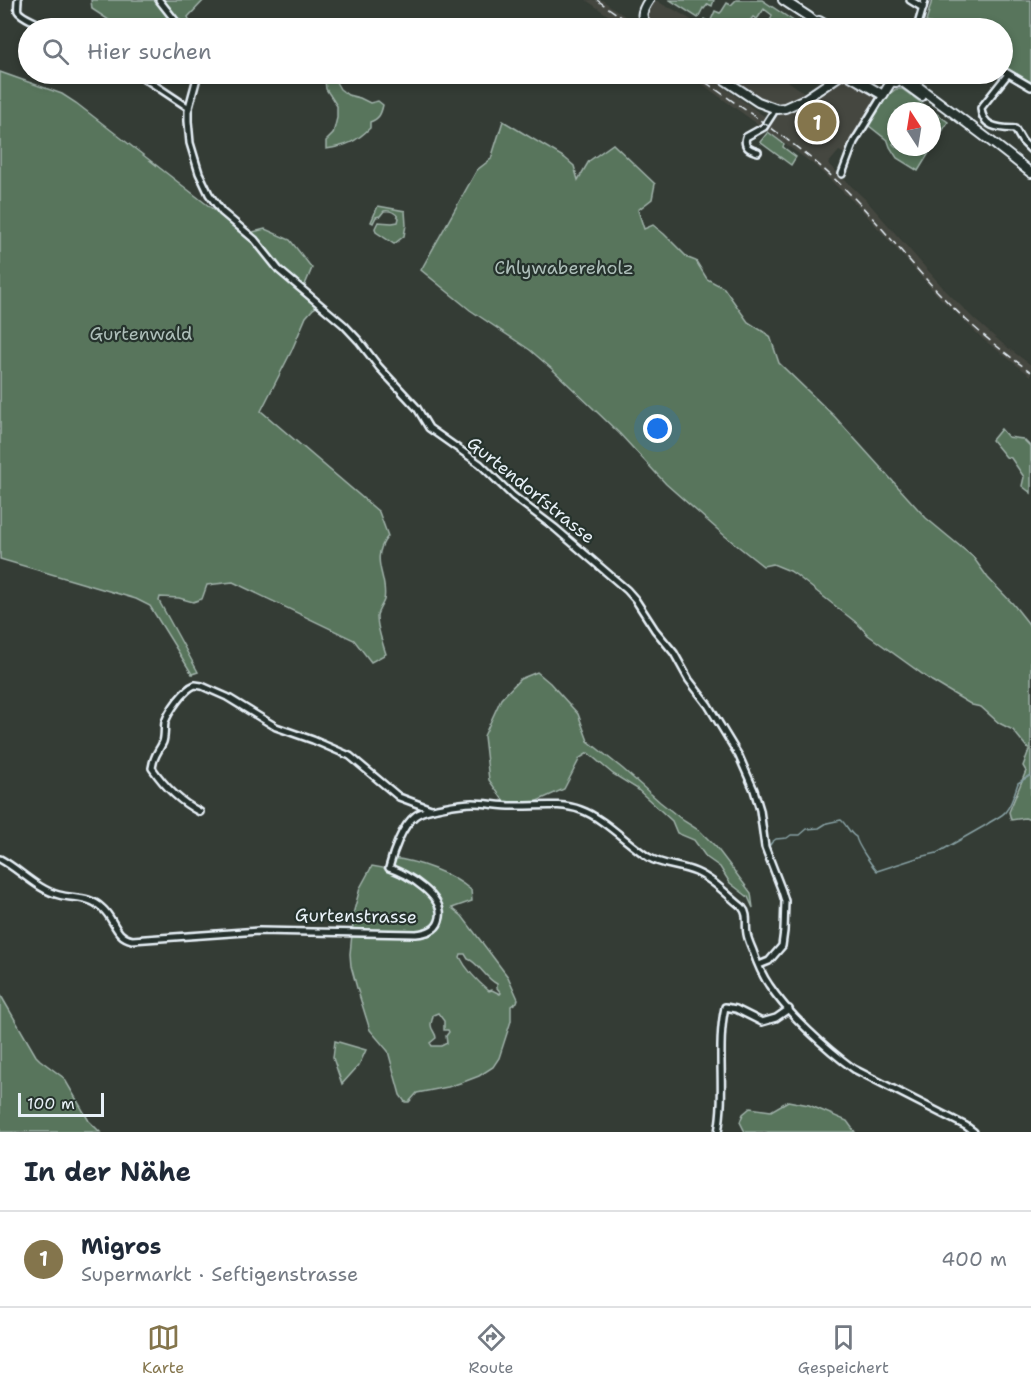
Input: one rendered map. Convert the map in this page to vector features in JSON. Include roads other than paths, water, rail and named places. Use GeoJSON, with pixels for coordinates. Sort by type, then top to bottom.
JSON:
{"type":"FeatureCollection","features":[{"type":"Feature","properties":{"kind":"main road"},"geometry":{"type":"LineString","coordinates":[[643,18],[643,9],[649,0]]}},
{"type":"Feature","properties":{"kind":"main road"},"geometry":{"type":"LineString","coordinates":[[783,0],[809,18]]}},
{"type":"Feature","properties":{"kind":"main road"},"geometry":{"type":"LineString","coordinates":[[731,84],[758,102],[774,109],[786,108],[800,102],[829,84]]}},
{"type":"Feature","properties":{"kind":"main road"},"geometry":{"type":"LineString","coordinates":[[863,84],[880,93],[884,84]]}},
{"type":"Feature","properties":{"kind":"main road"},"geometry":{"type":"LineString","coordinates":[[914,84],[1031,173]]}},
{"type":"Feature","properties":{"kind":"street"},"geometry":{"type":"LineString","coordinates":[[18,0],[17,8],[20,14],[28,18]]}},
{"type":"Feature","properties":{"kind":"street"},"geometry":{"type":"LineString","coordinates":[[159,0],[173,18]]}},
{"type":"Feature","properties":{"kind":"street"},"geometry":{"type":"LineString","coordinates":[[910,0],[923,8]]}},
{"type":"Feature","properties":{"kind":"street"},"geometry":{"type":"LineString","coordinates":[[920,18],[926,0]]}},
{"type":"Feature","properties":{"kind":"street"},"geometry":{"type":"LineString","coordinates":[[1013,77],[1031,87]]}},
{"type":"Feature","properties":{"kind":"street"},"geometry":{"type":"LineString","coordinates":[[153,84],[189,108]]}},
{"type":"Feature","properties":{"kind":"street","name":"Gurtendorfstrasse"},"geometry":{"type":"LineString","coordinates":[[195,84],[189,108],[190,143],[199,173],[209,194],[222,212],[255,240],[279,270],[352,333],[379,368],[417,408],[429,428],[480,464],[513,496],[555,528],[627,590],[674,653],[689,680],[708,705],[739,756],[751,781],[760,810],[765,847],[785,901],[782,946],[769,961],[759,965]]}},
{"type":"Feature","properties":{"kind":"street"},"geometry":{"type":"LineString","coordinates":[[997,84],[981,108],[983,118],[995,128],[1015,129],[1031,150]]}},
{"type":"Feature","properties":{"kind":"street"},"geometry":{"type":"LineString","coordinates":[[842,174],[854,142],[880,93]]}},
{"type":"Feature","properties":{"kind":"street"},"geometry":{"type":"LineString","coordinates":[[758,152],[748,148],[745,140],[749,135],[764,127],[774,109]]}},
{"type":"Feature","properties":{"kind":"street"},"geometry":{"type":"LineString","coordinates":[[200,812],[176,796],[152,768],[153,759],[164,740],[165,723],[169,713],[186,690],[195,685],[227,698],[284,731],[313,740],[350,756],[399,796],[432,809]]}},
{"type":"Feature","properties":{"kind":"street","name":"Gurtenstrasse"},"geometry":{"type":"LineString","coordinates":[[0,859],[55,894],[95,903],[108,914],[119,934],[132,940],[259,931],[423,933],[432,930],[439,923],[441,915],[438,903],[424,888],[402,873],[389,868],[395,848],[412,819],[421,812],[474,803],[563,806],[587,812],[651,859],[689,869],[705,877],[742,907],[747,915],[747,934],[759,965],[771,987],[799,1020],[837,1057],[854,1069],[974,1132]]}},
{"type":"Feature","properties":{"kind":"street"},"geometry":{"type":"LineString","coordinates":[[718,1132],[722,1103],[721,1047],[725,1007],[734,1008],[762,1022],[779,1017],[789,1009]]}},
{"type":"Feature","properties":{"kind":"waterway"},"geometry":{"type":"LineString","coordinates":[[770,845],[776,839],[800,835],[807,829],[819,828],[827,823],[841,820],[856,837],[868,860],[877,871],[937,853],[986,825],[1005,813],[1018,783],[1031,775]]}},
{"type":"Feature","properties":{"kind":"railway"},"geometry":{"type":"LineString","coordinates":[[597,0],[623,18]]}},
{"type":"Feature","properties":{"kind":"railway"},"geometry":{"type":"LineString","coordinates":[[708,84],[789,141],[826,171],[868,213],[951,306],[984,336],[1031,372]]}},
{"type":"Feature","properties":{"kind":"place","name":"Migros"},"geometry":{"type":"Point","coordinates":[817,122]}},
{"type":"Feature","properties":{"kind":"park label","name":"Chlywabereholz"},"geometry":{"type":"Point","coordinates":[564,268]}},
{"type":"Feature","properties":{"kind":"park label","name":"Gurtenwald"},"geometry":{"type":"Point","coordinates":[141,334]}}]}
